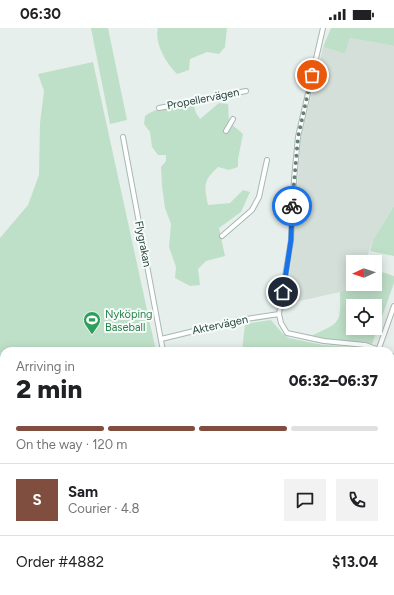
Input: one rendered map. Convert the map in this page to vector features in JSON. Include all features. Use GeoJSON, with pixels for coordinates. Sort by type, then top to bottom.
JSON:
{"type":"FeatureCollection","features":[{"type":"Feature","properties":{"kind":"street"},"geometry":{"type":"LineString","coordinates":[[323,28],[298,137],[291,240],[279,314],[281,323],[287,333],[324,341],[365,345],[371,347]]}},
{"type":"Feature","properties":{"kind":"street","name":"Propellervägen"},"geometry":{"type":"LineString","coordinates":[[159,108],[246,91]]}},
{"type":"Feature","properties":{"kind":"street"},"geometry":{"type":"LineString","coordinates":[[226,131],[233,120]]}},
{"type":"Feature","properties":{"kind":"street","name":"Flygrakan"},"geometry":{"type":"LineString","coordinates":[[123,137],[162,347]]}},
{"type":"Feature","properties":{"kind":"street"},"geometry":{"type":"LineString","coordinates":[[222,236],[252,210],[259,197],[267,160]]}},
{"type":"Feature","properties":{"kind":"street"},"geometry":{"type":"LineString","coordinates":[[380,347],[394,306]]}},
{"type":"Feature","properties":{"kind":"street","name":"Aktervägen"},"geometry":{"type":"LineString","coordinates":[[161,339],[240,320],[279,314]]}},
{"type":"Feature","properties":{"kind":"shaded area"},"geometry":{"type":"Polygon","coordinates":[[[350,38],[394,46],[394,206],[373,240],[368,255],[346,255],[346,289],[340,292],[286,304],[293,240],[301,138],[323,47],[345,54],[350,38]]]}},
{"type":"Feature","properties":{"kind":"green space"},"geometry":{"type":"Polygon","coordinates":[[[91,28],[108,28],[127,120],[110,124],[91,28]]]}},
{"type":"Feature","properties":{"kind":"green space"},"geometry":{"type":"Polygon","coordinates":[[[158,28],[227,28],[225,47],[219,54],[207,52],[190,59],[189,70],[177,74],[169,65],[162,53],[158,41],[158,28]]]}},
{"type":"Feature","properties":{"kind":"green space"},"geometry":{"type":"Polygon","coordinates":[[[331,28],[394,28],[394,46],[350,38],[345,54],[323,47],[331,28]]]}},
{"type":"Feature","properties":{"kind":"green space"},"geometry":{"type":"Polygon","coordinates":[[[93,62],[155,347],[0,347],[0,238],[28,205],[39,175],[40,123],[44,91],[38,74],[93,62]]]}},
{"type":"Feature","properties":{"kind":"green space"},"geometry":{"type":"Polygon","coordinates":[[[219,103],[228,104],[229,122],[243,134],[238,167],[229,170],[218,167],[207,180],[205,188],[208,205],[230,203],[243,190],[250,192],[241,212],[219,228],[225,256],[206,261],[198,269],[200,285],[190,286],[175,278],[176,267],[169,247],[171,224],[165,208],[162,186],[161,167],[166,161],[166,155],[158,155],[152,147],[150,132],[144,124],[145,116],[161,108],[189,105],[194,106],[200,119],[219,103]]]}},
{"type":"Feature","properties":{"kind":"green space"},"geometry":{"type":"Polygon","coordinates":[[[394,206],[394,256],[370,251],[373,240],[394,206]]]}},
{"type":"Feature","properties":{"kind":"green space"},"geometry":{"type":"Polygon","coordinates":[[[382,272],[394,276],[394,283],[382,316],[382,299],[346,299],[346,335],[375,335],[372,344],[311,336],[328,328],[337,321],[340,311],[340,292],[346,289],[346,291],[382,291],[382,272]]]}},
{"type":"Feature","properties":{"kind":"green space"},"geometry":{"type":"Polygon","coordinates":[[[271,320],[282,333],[289,338],[323,345],[351,347],[242,347],[245,324],[271,320]]]}},
{"type":"Feature","properties":{"kind":"way so far"},"geometry":{"type":"LineString","coordinates":[[292,206],[298,137],[312,75]]}},
{"type":"Feature","properties":{"kind":"place","name":"Nyköping Baseball"},"geometry":{"type":"Point","coordinates":[92,335]}},
{"type":"Feature","properties":{"kind":"route"},"geometry":{"type":"LineString","coordinates":[[283,292],[291,240],[292,206]]}}]}
